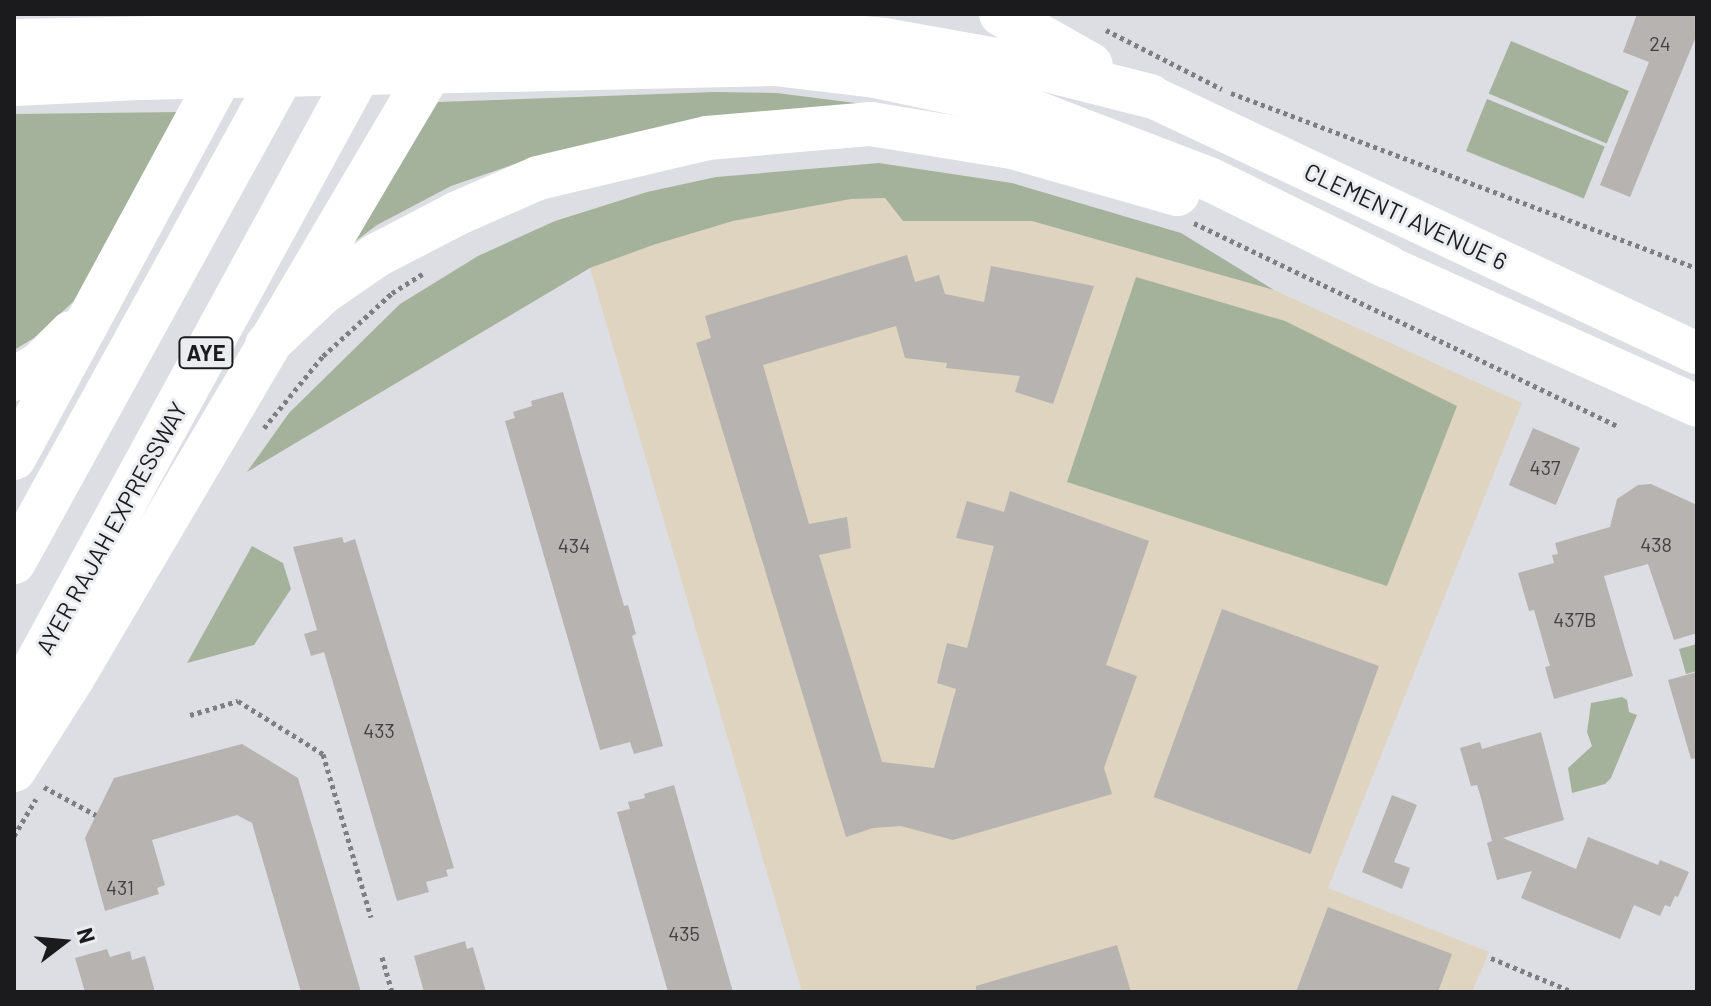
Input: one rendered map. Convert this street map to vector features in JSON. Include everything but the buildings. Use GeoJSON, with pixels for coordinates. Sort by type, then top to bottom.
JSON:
{"type":"FeatureCollection","features":[{"type":"Feature","properties":{"kind":"highway"},"geometry":{"type":"LineString","coordinates":[[14,458],[255,14]]}},
{"type":"Feature","properties":{"kind":"highway","name":"AYE"},"geometry":{"type":"LineString","coordinates":[[14,562],[315,14]]}},
{"type":"Feature","properties":{"kind":"highway","name":"AYER RAJAH EXPRESSWAY"},"geometry":{"type":"LineString","coordinates":[[14,705],[391,14]]}},
{"type":"Feature","properties":{"kind":"highway"},"geometry":{"type":"LineString","coordinates":[[29,778],[73,677],[463,14]]}},
{"type":"Feature","properties":{"kind":"highway"},"geometry":{"type":"LineString","coordinates":[[1001,14],[1150,96]]}},
{"type":"Feature","properties":{"kind":"highway"},"geometry":{"type":"LineString","coordinates":[[14,41],[143,58],[884,40],[1035,67],[1150,96]]}},
{"type":"Feature","properties":{"kind":"highway"},"geometry":{"type":"LineString","coordinates":[[726,45],[775,64],[875,76],[1021,107],[1209,179],[1388,267]]}},
{"type":"Feature","properties":{"kind":"highway"},"geometry":{"type":"LineString","coordinates":[[14,84],[143,58]]}},
{"type":"Feature","properties":{"kind":"highway"},"geometry":{"type":"LineString","coordinates":[[267,345],[322,293],[377,255],[458,213],[538,178],[707,138],[871,124],[1027,151],[1188,197],[1388,267]]}},
{"type":"Feature","properties":{"kind":"highway"},"geometry":{"type":"LineString","coordinates":[[14,379],[40,364],[94,311]]}},
{"type":"Feature","properties":{"kind":"main road","name":"CLEMENTI AVENUE 6"},"geometry":{"type":"LineString","coordinates":[[1150,96],[1685,341]]}},
{"type":"Feature","properties":{"kind":"main road"},"geometry":{"type":"LineString","coordinates":[[1388,267],[1692,407]]}},
{"type":"Feature","properties":{"kind":"path"},"geometry":{"type":"LineString","coordinates":[[1103,28],[1231,93],[1697,268]]}},
{"type":"Feature","properties":{"kind":"path"},"geometry":{"type":"LineString","coordinates":[[1182,217],[1617,426]]}},
{"type":"Feature","properties":{"kind":"path"},"geometry":{"type":"LineString","coordinates":[[262,431],[323,356],[392,293],[431,269]]}},
{"type":"Feature","properties":{"kind":"path"},"geometry":{"type":"LineString","coordinates":[[190,715],[238,701],[323,754],[371,917]]}},
{"type":"Feature","properties":{"kind":"path"},"geometry":{"type":"LineString","coordinates":[[29,778],[96,815]]}},
{"type":"Feature","properties":{"kind":"path"},"geometry":{"type":"LineString","coordinates":[[382,957],[392,992]]}},
{"type":"Feature","properties":{"kind":"path"},"geometry":{"type":"LineString","coordinates":[[1491,958],[1573,992]]}},
{"type":"Feature","properties":{"kind":"shaded area"},"geometry":{"type":"Polygon","coordinates":[[[885,198],[903,221],[1032,221],[1274,290],[1522,403],[1328,888],[1489,952],[1472,992],[802,992],[590,268],[733,221],[851,199],[885,198]]]}},
{"type":"Feature","properties":{"kind":"green space"},"geometry":{"type":"Polygon","coordinates":[[[1511,41],[1629,91],[1607,143],[1489,93],[1511,41]]]}},
{"type":"Feature","properties":{"kind":"green space"},"geometry":{"type":"Polygon","coordinates":[[[714,92],[777,93],[871,105],[538,156],[451,186],[377,225],[353,243],[438,102],[714,92]]]}},
{"type":"Feature","properties":{"kind":"green space"},"geometry":{"type":"Polygon","coordinates":[[[1487,99],[1605,147],[1584,198],[1466,151],[1487,99]]]}},
{"type":"Feature","properties":{"kind":"green space"},"geometry":{"type":"Polygon","coordinates":[[[180,112],[74,301],[34,338],[14,350],[14,114],[180,112]]]}},
{"type":"Feature","properties":{"kind":"green space"},"geometry":{"type":"Polygon","coordinates":[[[879,163],[1012,183],[1181,233],[1274,290],[1032,221],[903,221],[885,198],[851,199],[733,221],[590,268],[247,472],[289,413],[400,304],[478,256],[555,221],[647,192],[716,177],[879,163]]]}},
{"type":"Feature","properties":{"kind":"green space"},"geometry":{"type":"Polygon","coordinates":[[[1136,277],[1285,321],[1457,406],[1387,586],[1067,482],[1136,277]]]}},
{"type":"Feature","properties":{"kind":"green space"},"geometry":{"type":"Polygon","coordinates":[[[252,546],[283,563],[291,589],[254,645],[187,663],[252,546]]]}},
{"type":"Feature","properties":{"kind":"green space"},"geometry":{"type":"Polygon","coordinates":[[[1697,644],[1697,671],[1686,674],[1679,649],[1697,644]]]}},
{"type":"Feature","properties":{"kind":"green space"},"geometry":{"type":"Polygon","coordinates":[[[1622,697],[1627,700],[1629,712],[1637,715],[1611,778],[1605,784],[1572,793],[1568,768],[1592,746],[1587,732],[1591,703],[1622,697]]]}}]}
